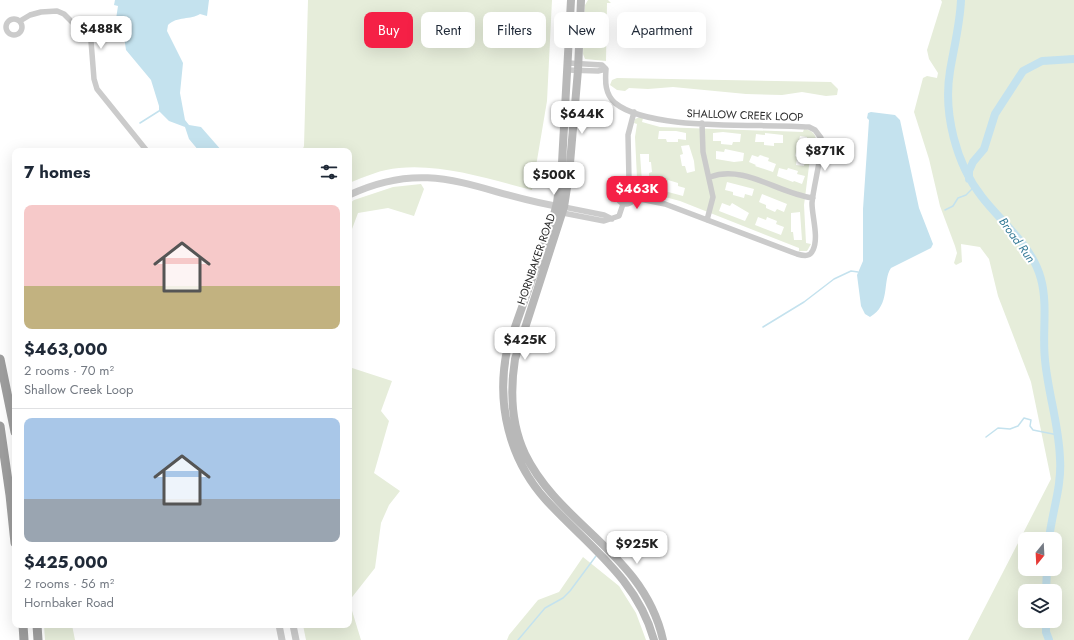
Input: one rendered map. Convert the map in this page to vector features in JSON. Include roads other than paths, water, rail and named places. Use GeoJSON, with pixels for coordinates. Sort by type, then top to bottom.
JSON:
{"type":"FeatureCollection","features":[{"type":"Feature","properties":{"kind":"highway"},"geometry":{"type":"LineString","coordinates":[[0,359],[12,417]]}},
{"type":"Feature","properties":{"kind":"highway"},"geometry":{"type":"LineString","coordinates":[[0,426],[12,514]]}},
{"type":"Feature","properties":{"kind":"highway"},"geometry":{"type":"LineString","coordinates":[[23,628],[24,640]]}},
{"type":"Feature","properties":{"kind":"highway"},"geometry":{"type":"LineString","coordinates":[[37,628],[38,640]]}},
{"type":"Feature","properties":{"kind":"main road","name":"HORNBAKER ROAD"},"geometry":{"type":"LineString","coordinates":[[571,0],[559,210],[508,350],[504,365],[503,393],[508,429],[518,459],[536,488],[631,588],[643,611],[654,640]]}},
{"type":"Feature","properties":{"kind":"main road","name":"HORNBAKER ROAD"},"geometry":{"type":"LineString","coordinates":[[582,0],[569,175],[520,340],[511,383],[515,423],[526,454],[550,491],[636,580],[652,608],[663,640]]}},
{"type":"Feature","properties":{"kind":"main road"},"geometry":{"type":"LineString","coordinates":[[565,520],[572,514]]}},
{"type":"Feature","properties":{"kind":"street"},"geometry":{"type":"LineString","coordinates":[[20,21],[38,12],[58,11],[64,14],[86,36],[91,43],[94,79],[97,89],[145,148]]}},
{"type":"Feature","properties":{"kind":"street","name":"SHALLOW CREEK LOOP"},"geometry":{"type":"LineString","coordinates":[[568,66],[598,72],[606,69],[605,86],[611,98],[623,108],[634,112],[669,122],[804,126],[815,130],[821,142],[813,198],[815,244],[812,252],[804,256],[665,204],[635,198]]}},
{"type":"Feature","properties":{"kind":"street"},"geometry":{"type":"LineString","coordinates":[[628,186],[630,180],[628,135],[634,112]]}},
{"type":"Feature","properties":{"kind":"street"},"geometry":{"type":"LineString","coordinates":[[702,123],[703,152],[710,177],[713,197],[707,220]]}},
{"type":"Feature","properties":{"kind":"street"},"geometry":{"type":"LineString","coordinates":[[710,177],[721,174],[740,176],[764,182],[783,191],[813,198]]}},
{"type":"Feature","properties":{"kind":"street"},"geometry":{"type":"LineString","coordinates":[[352,194],[375,184],[401,178],[431,177],[464,182],[559,210],[604,221],[619,216],[623,204]]}},
{"type":"Feature","properties":{"kind":"street"},"geometry":{"type":"LineString","coordinates":[[628,186],[634,190],[635,198],[629,204],[623,204],[619,201],[617,192],[621,188],[628,186]]}},
{"type":"Feature","properties":{"kind":"street"},"geometry":{"type":"LineString","coordinates":[[280,628],[282,640]]}},
{"type":"Feature","properties":{"kind":"street"},"geometry":{"type":"LineString","coordinates":[[294,628],[296,640]]}},
{"type":"Feature","properties":{"kind":"water"},"geometry":{"type":"Polygon","coordinates":[[[115,0],[209,0],[207,16],[200,14],[176,20],[168,25],[167,31],[183,63],[180,93],[185,120],[189,125],[201,127],[219,148],[196,148],[189,139],[185,127],[169,121],[159,111],[159,106],[151,80],[126,50],[124,36],[116,19],[118,6],[114,5],[115,0]]]}},
{"type":"Feature","properties":{"kind":"water"},"geometry":{"type":"Polygon","coordinates":[[[871,112],[895,115],[900,120],[919,208],[933,244],[931,248],[891,268],[888,273],[884,300],[877,312],[870,317],[865,314],[861,306],[857,275],[863,261],[863,209],[869,120],[867,118],[868,113],[871,112]]]}},
{"type":"Feature","properties":{"kind":"waterway","name":"Broad Run"},"geometry":{"type":"LineString","coordinates":[[961,0],[948,87],[950,121],[954,137],[965,169],[973,184],[990,207],[1024,245],[1037,267],[1043,289],[1045,309],[1045,360],[1048,385],[1058,434],[1060,459],[1060,479],[1050,532]]}},
{"type":"Feature","properties":{"kind":"waterway"},"geometry":{"type":"LineString","coordinates":[[969,179],[969,171],[973,162],[984,149],[995,114],[1023,71],[1042,61],[1074,59]]}},
{"type":"Feature","properties":{"kind":"waterway"},"geometry":{"type":"LineString","coordinates":[[140,123],[159,111]]}},
{"type":"Feature","properties":{"kind":"waterway"},"geometry":{"type":"LineString","coordinates":[[945,210],[953,206],[958,198],[966,195],[974,187]]}},
{"type":"Feature","properties":{"kind":"waterway"},"geometry":{"type":"LineString","coordinates":[[763,327],[804,302],[834,279],[851,271],[858,272]]}},
{"type":"Feature","properties":{"kind":"waterway"},"geometry":{"type":"LineString","coordinates":[[986,437],[998,428],[1010,429],[1018,426],[1024,418],[1031,420],[1030,426],[1033,430],[1058,435]]}},
{"type":"Feature","properties":{"kind":"waterway"},"geometry":{"type":"LineString","coordinates":[[518,640],[545,608],[563,598],[570,591],[596,556]]}},
{"type":"Feature","properties":{"kind":"waterway","name":"Broad Run"},"geometry":{"type":"LineString","coordinates":[[1046,584],[1047,576]]}},
{"type":"Feature","properties":{"kind":"waterway","name":"Broad Run"},"geometry":{"type":"LineString","coordinates":[[1046,628],[1049,640]]}}]}
